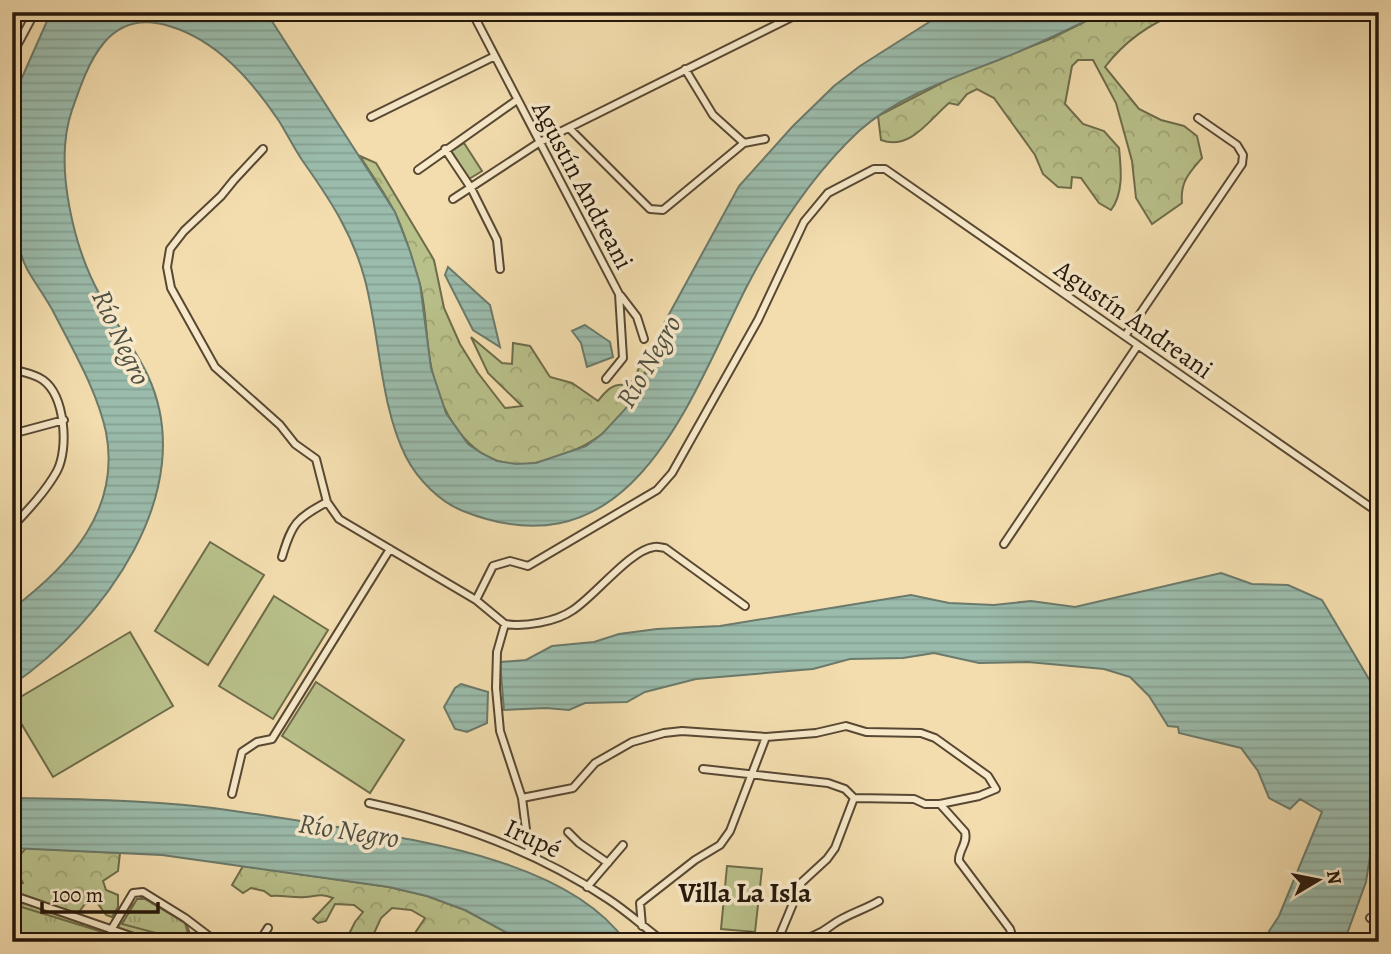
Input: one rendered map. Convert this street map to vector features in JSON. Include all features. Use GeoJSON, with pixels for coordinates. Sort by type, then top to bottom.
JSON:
{"type":"FeatureCollection","features":[{"type":"Feature","properties":{"kind":"street"},"geometry":{"type":"LineString","coordinates":[[12,55],[35,12]]}},
{"type":"Feature","properties":{"kind":"street","name":"Agustín Andreani"},"geometry":{"type":"LineString","coordinates":[[472,12],[620,294],[623,358],[606,379]]}},
{"type":"Feature","properties":{"kind":"street"},"geometry":{"type":"LineString","coordinates":[[453,200],[540,142],[802,12]]}},
{"type":"Feature","properties":{"kind":"street"},"geometry":{"type":"LineString","coordinates":[[371,117],[495,56]]}},
{"type":"Feature","properties":{"kind":"street"},"geometry":{"type":"LineString","coordinates":[[685,69],[713,115],[744,143]]}},
{"type":"Feature","properties":{"kind":"street"},"geometry":{"type":"LineString","coordinates":[[418,170],[517,100]]}},
{"type":"Feature","properties":{"kind":"street"},"geometry":{"type":"LineString","coordinates":[[1125,336],[1242,164],[1243,155],[1237,145],[1198,118]]}},
{"type":"Feature","properties":{"kind":"street"},"geometry":{"type":"LineString","coordinates":[[569,128],[650,209],[663,210],[744,143],[765,139]]}},
{"type":"Feature","properties":{"kind":"street"},"geometry":{"type":"LineString","coordinates":[[263,149],[222,197],[184,232],[170,249],[167,267],[171,288],[215,367],[280,425],[295,444],[316,459],[327,502],[339,519],[476,600],[505,624],[517,626],[537,623],[572,611],[633,557],[654,547],[665,548],[746,606]]}},
{"type":"Feature","properties":{"kind":"street"},"geometry":{"type":"LineString","coordinates":[[445,149],[471,188],[497,240],[499,269]]}},
{"type":"Feature","properties":{"kind":"street","name":"Agustín Andreani"},"geometry":{"type":"LineString","coordinates":[[476,600],[493,566],[510,561],[528,566],[657,489],[678,463],[752,331],[804,222],[828,193],[874,169],[884,169],[1379,513]]}},
{"type":"Feature","properties":{"kind":"street"},"geometry":{"type":"LineString","coordinates":[[620,294],[637,317],[644,339]]}},
{"type":"Feature","properties":{"kind":"street"},"geometry":{"type":"LineString","coordinates":[[1004,544],[1138,345]]}},
{"type":"Feature","properties":{"kind":"street"},"geometry":{"type":"LineString","coordinates":[[12,369],[42,379],[51,388],[64,420],[62,456],[57,471],[13,526],[12,532]]}},
{"type":"Feature","properties":{"kind":"street"},"geometry":{"type":"LineString","coordinates":[[12,434],[64,420]]}},
{"type":"Feature","properties":{"kind":"street"},"geometry":{"type":"LineString","coordinates":[[282,557],[289,532],[297,520],[327,502]]}},
{"type":"Feature","properties":{"kind":"street"},"geometry":{"type":"LineString","coordinates":[[232,794],[242,752],[257,742],[272,739],[390,549]]}},
{"type":"Feature","properties":{"kind":"street"},"geometry":{"type":"LineString","coordinates":[[505,624],[498,652],[496,688],[500,731],[522,799],[529,853]]}},
{"type":"Feature","properties":{"kind":"street"},"geometry":{"type":"LineString","coordinates":[[522,799],[573,788],[595,763],[632,742],[664,733],[695,731],[766,737],[816,733],[846,726],[866,732],[921,733],[935,738],[988,776],[996,789],[979,796],[940,804],[925,804],[914,799],[854,799],[845,789],[828,783],[703,769]]}},
{"type":"Feature","properties":{"kind":"street"},"geometry":{"type":"LineString","coordinates":[[642,926],[640,903],[695,860],[720,845],[730,831],[766,737]]}},
{"type":"Feature","properties":{"kind":"street"},"geometry":{"type":"LineString","coordinates":[[776,942],[802,882],[835,848],[854,799]]}},
{"type":"Feature","properties":{"kind":"street","name":"Irupé"},"geometry":{"type":"LineString","coordinates":[[369,803],[420,814],[529,853],[609,899],[664,942]]}},
{"type":"Feature","properties":{"kind":"street"},"geometry":{"type":"LineString","coordinates":[[940,804],[967,837],[958,856],[959,861],[1010,929],[1014,942]]}},
{"type":"Feature","properties":{"kind":"street"},"geometry":{"type":"LineString","coordinates":[[568,832],[608,863]]}},
{"type":"Feature","properties":{"kind":"street"},"geometry":{"type":"LineString","coordinates":[[587,887],[623,845]]}},
{"type":"Feature","properties":{"kind":"street"},"geometry":{"type":"LineString","coordinates":[[111,930],[133,894],[143,892],[221,942]]}},
{"type":"Feature","properties":{"kind":"street"},"geometry":{"type":"LineString","coordinates":[[12,895],[148,942]]}},
{"type":"Feature","properties":{"kind":"street"},"geometry":{"type":"LineString","coordinates":[[790,942],[825,932],[832,925],[879,901]]}},
{"type":"Feature","properties":{"kind":"street"},"geometry":{"type":"LineString","coordinates":[[1370,918],[1379,924]]}},
{"type":"Feature","properties":{"kind":"street"},"geometry":{"type":"LineString","coordinates":[[259,942],[268,928]]}},
{"type":"Feature","properties":{"kind":"street"},"geometry":{"type":"LineString","coordinates":[[825,932],[832,942]]}},
{"type":"Feature","properties":{"kind":"street"},"geometry":{"type":"LineString","coordinates":[[723,942],[750,936],[769,942]]}},
{"type":"Feature","properties":{"kind":"street"},"geometry":{"type":"LineString","coordinates":[[186,942],[210,937]]}},
{"type":"Feature","properties":{"kind":"green space"},"geometry":{"type":"Polygon","coordinates":[[[1104,12],[1180,12],[1139,34],[1105,67],[1139,109],[1161,120],[1184,126],[1197,136],[1202,158],[1184,183],[1182,203],[1152,224],[1136,198],[1132,161],[1116,103],[1093,60],[1078,60],[1072,66],[1065,104],[1083,124],[1104,131],[1119,148],[1120,188],[1111,210],[1099,203],[1081,178],[1072,177],[1071,188],[1058,187],[1043,174],[1035,155],[994,98],[977,89],[967,94],[958,105],[949,103],[910,138],[891,142],[881,140],[878,116],[959,74],[1050,39],[1104,12]]]}},
{"type":"Feature","properties":{"kind":"green space"},"geometry":{"type":"Polygon","coordinates":[[[464,143],[482,171],[469,179],[451,151],[464,143]]]}},
{"type":"Feature","properties":{"kind":"green space"},"geometry":{"type":"Polygon","coordinates":[[[360,156],[376,163],[434,260],[444,308],[460,344],[505,408],[522,406],[488,373],[471,337],[502,363],[512,364],[513,343],[530,346],[550,377],[572,383],[598,401],[606,391],[635,379],[643,355],[650,357],[637,391],[619,418],[607,430],[579,448],[535,463],[513,464],[494,460],[478,451],[464,438],[452,422],[436,385],[429,355],[422,291],[405,237],[390,204],[360,156]]]}},
{"type":"Feature","properties":{"kind":"green space"},"geometry":{"type":"Polygon","coordinates":[[[210,542],[264,575],[208,665],[155,631],[210,542]]]}},
{"type":"Feature","properties":{"kind":"green space"},"geometry":{"type":"Polygon","coordinates":[[[274,596],[328,630],[273,719],[219,686],[274,596]]]}},
{"type":"Feature","properties":{"kind":"green space"},"geometry":{"type":"Polygon","coordinates":[[[130,632],[173,706],[53,777],[12,708],[12,702],[130,632]]]}},
{"type":"Feature","properties":{"kind":"green space"},"geometry":{"type":"Polygon","coordinates":[[[316,682],[404,740],[370,793],[282,736],[316,682]]]}},
{"type":"Feature","properties":{"kind":"green space"},"geometry":{"type":"Polygon","coordinates":[[[26,848],[120,853],[118,871],[103,881],[106,890],[118,895],[118,907],[112,917],[106,915],[95,900],[85,904],[79,912],[83,929],[92,926],[106,937],[120,937],[130,942],[12,942],[12,899],[17,903],[19,899],[12,895],[12,881],[17,885],[23,883],[12,864],[26,848]]]}},
{"type":"Feature","properties":{"kind":"green space"},"geometry":{"type":"Polygon","coordinates":[[[243,866],[389,887],[427,896],[465,910],[524,942],[480,942],[473,938],[466,942],[412,942],[411,939],[425,918],[411,910],[392,908],[381,918],[370,942],[345,942],[363,912],[354,905],[335,904],[326,921],[318,923],[313,919],[333,898],[321,895],[271,896],[251,888],[243,893],[232,885],[243,866]]]}},
{"type":"Feature","properties":{"kind":"green space"},"geometry":{"type":"Polygon","coordinates":[[[727,866],[762,869],[755,932],[721,929],[727,866]]]}},
{"type":"Feature","properties":{"kind":"green space"},"geometry":{"type":"Polygon","coordinates":[[[142,897],[181,918],[190,932],[192,942],[161,942],[159,938],[130,936],[118,928],[125,911],[142,897]]]}},
{"type":"Feature","properties":{"kind":"green space"},"geometry":{"type":"Polygon","coordinates":[[[137,899],[145,899],[185,923],[189,937],[167,936],[122,924],[137,899]]]}},
{"type":"Feature","properties":{"kind":"green space"},"geometry":{"type":"Polygon","coordinates":[[[12,904],[135,942],[12,942],[12,904]]]}},
{"type":"Feature","properties":{"kind":"water","name":"Río Negro"},"geometry":{"type":"Polygon","coordinates":[[[51,12],[266,12],[395,212],[420,284],[431,368],[446,413],[468,444],[497,461],[516,464],[536,463],[586,446],[602,434],[630,404],[641,387],[661,329],[739,186],[792,127],[834,86],[860,66],[945,12],[1104,12],[1066,31],[908,98],[859,131],[826,166],[782,225],[746,288],[701,381],[675,427],[646,468],[611,500],[570,521],[521,525],[454,507],[430,489],[411,466],[397,437],[391,415],[370,302],[354,247],[331,203],[257,91],[218,52],[186,32],[148,22],[130,25],[115,32],[93,58],[72,110],[67,132],[66,181],[75,231],[91,277],[148,376],[161,419],[162,464],[152,508],[134,550],[109,590],[79,627],[46,659],[12,685],[12,609],[53,574],[86,533],[98,511],[106,486],[109,460],[106,432],[97,402],[49,303],[24,262],[12,206],[12,170],[20,82],[51,12]]]}},
{"type":"Feature","properties":{"kind":"water"},"geometry":{"type":"Polygon","coordinates":[[[448,267],[490,305],[500,347],[473,330],[445,275],[448,267]]]}},
{"type":"Feature","properties":{"kind":"water"},"geometry":{"type":"Polygon","coordinates":[[[585,325],[610,342],[613,357],[587,367],[581,343],[572,331],[585,325]]]}},
{"type":"Feature","properties":{"kind":"water"},"geometry":{"type":"Polygon","coordinates":[[[1221,573],[1252,584],[1288,585],[1322,600],[1379,696],[1379,769],[1371,778],[1378,805],[1366,882],[1344,942],[1262,942],[1279,916],[1322,812],[1300,799],[1290,809],[1269,798],[1258,771],[1241,748],[1179,733],[1178,727],[1168,726],[1149,696],[1130,677],[1104,669],[1028,662],[979,663],[934,653],[903,658],[850,659],[813,669],[696,679],[645,692],[627,702],[585,703],[569,710],[504,710],[500,662],[526,660],[552,646],[594,642],[619,634],[657,629],[720,626],[911,595],[949,603],[994,605],[1031,601],[1075,607],[1221,573]]]}},
{"type":"Feature","properties":{"kind":"water"},"geometry":{"type":"Polygon","coordinates":[[[461,684],[488,692],[487,723],[467,732],[455,729],[444,707],[455,688],[461,684]]]}},
{"type":"Feature","properties":{"kind":"water","name":"Río Negro"},"geometry":{"type":"Polygon","coordinates":[[[12,798],[132,801],[204,807],[367,832],[449,848],[532,874],[569,892],[601,914],[626,942],[524,942],[465,910],[427,896],[389,887],[162,855],[12,848],[12,798]]]}},
{"type":"Feature","properties":{"kind":"waterway"},"geometry":{"type":"LineString","coordinates":[[12,246],[19,248]]}},
{"type":"Feature","properties":{"kind":"district","name":"Villa La Isla"},"geometry":{"type":"Point","coordinates":[745,892]}}]}
